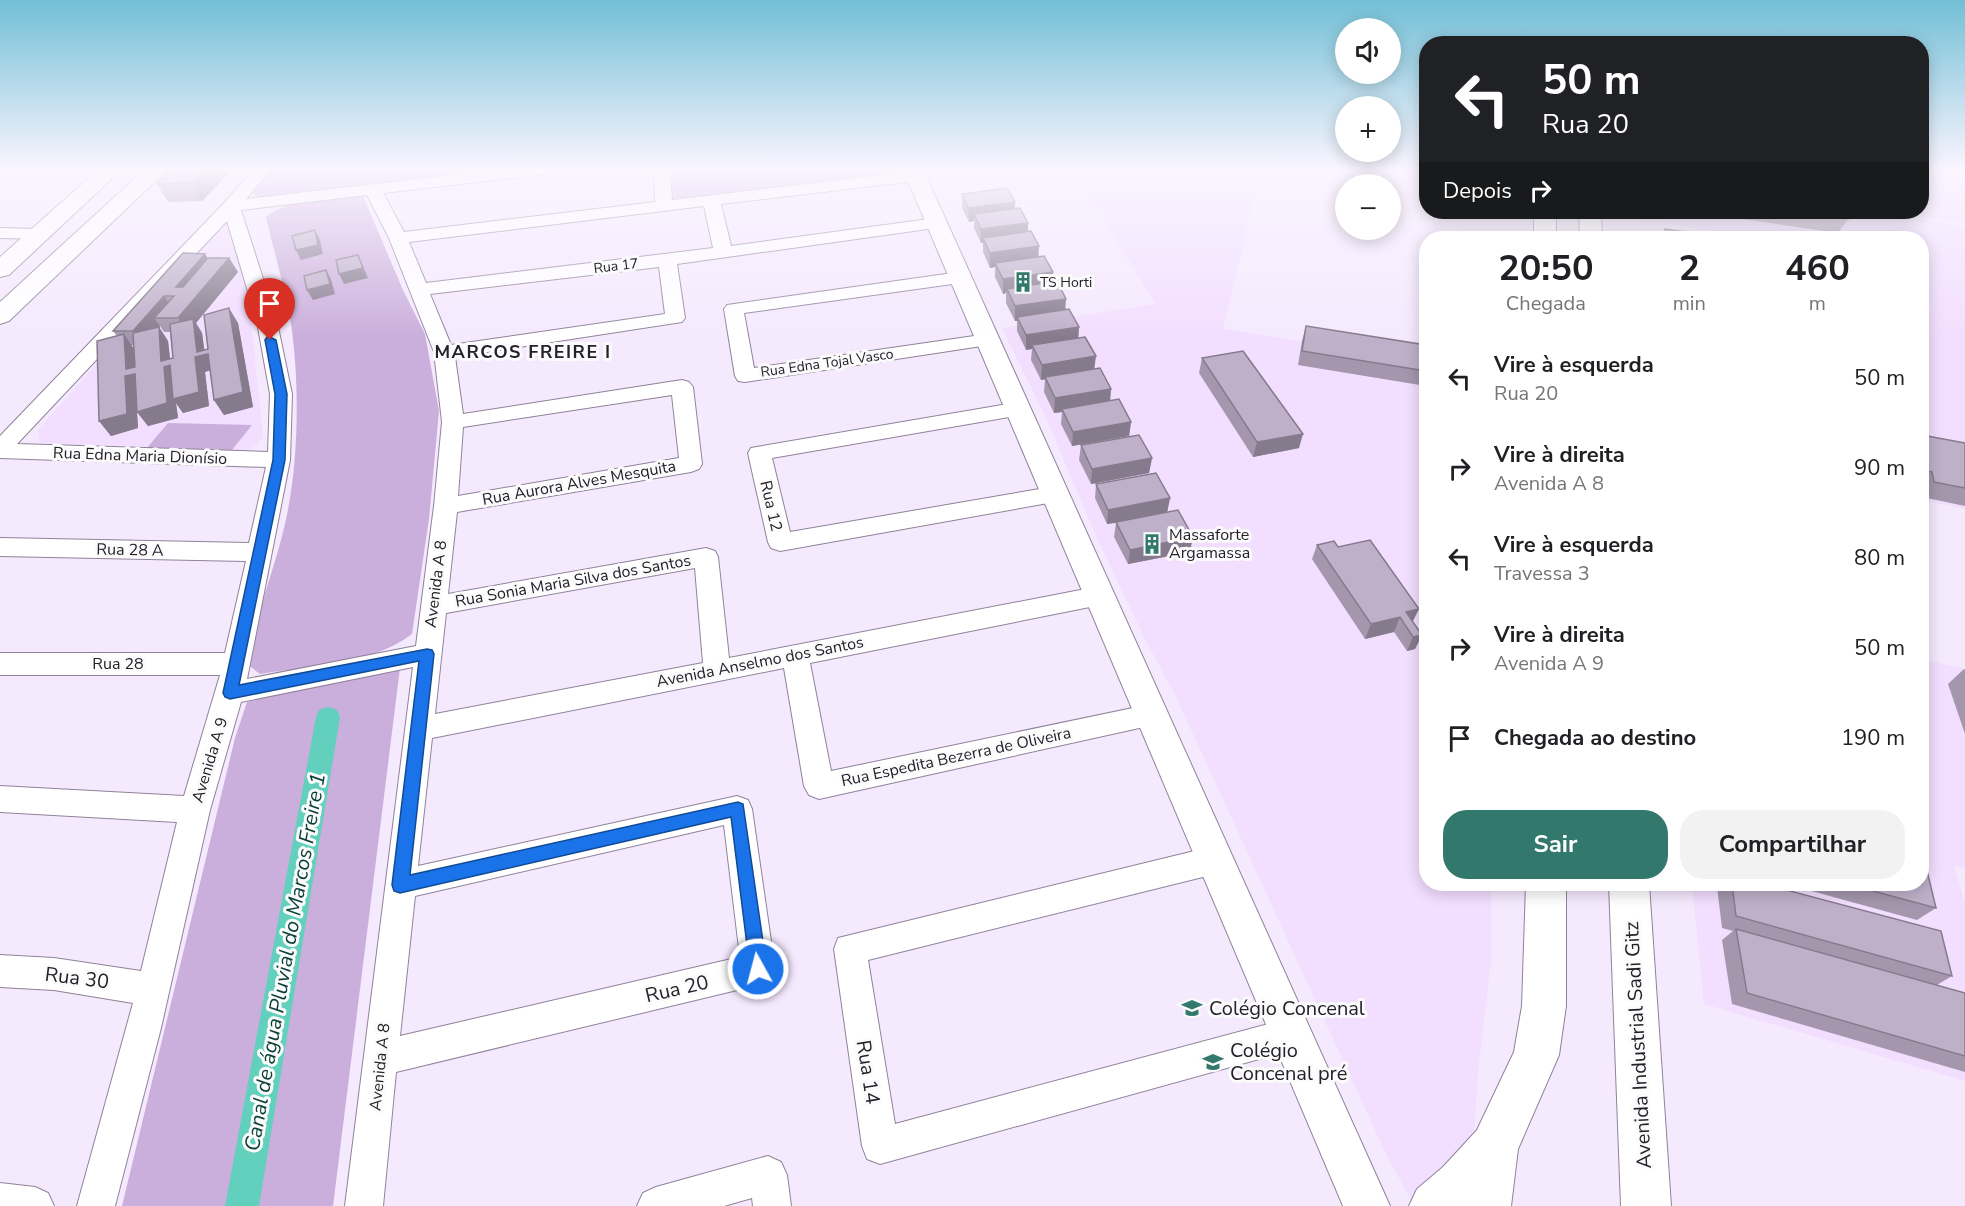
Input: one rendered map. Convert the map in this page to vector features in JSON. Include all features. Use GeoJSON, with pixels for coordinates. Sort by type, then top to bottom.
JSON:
{"type":"FeatureCollection","features":[{"type":"Feature","properties":{"kind":"main road"},"geometry":{"type":"LineString","coordinates":[[0,270],[50,225]]}},
{"type":"Feature","properties":{"kind":"main road"},"geometry":{"type":"LineString","coordinates":[[0,316],[97,225]]}},
{"type":"Feature","properties":{"kind":"main road"},"geometry":{"type":"LineString","coordinates":[[1486,1206],[1494,1147],[1536,1055],[1545,1006],[1546,891]]}},
{"type":"Feature","properties":{"kind":"main road","name":"Avenida Industrial Sadi Gitz"},"geometry":{"type":"LineString","coordinates":[[1629,891],[1646,1206]]}},
{"type":"Feature","properties":{"kind":"main road"},"geometry":{"type":"LineString","coordinates":[[1434,1206],[1460,1184],[1494,1147]]}},
{"type":"Feature","properties":{"kind":"street"},"geometry":{"type":"LineString","coordinates":[[0,450],[213,225]]}},
{"type":"Feature","properties":{"kind":"street","name":"Avenida A 9"},"geometry":{"type":"LineString","coordinates":[[96,1206],[153,989],[195,810],[230,693],[279,460],[281,394],[267,322],[237,225]]}},
{"type":"Feature","properties":{"kind":"street","name":"Avenida A 8"},"geometry":{"type":"LineString","coordinates":[[364,1206],[446,506],[453,422],[444,352],[391,225]]}},
{"type":"Feature","properties":{"kind":"street"},"geometry":{"type":"LineString","coordinates":[[398,238],[501,225]]}},
{"type":"Feature","properties":{"kind":"street"},"geometry":{"type":"LineString","coordinates":[[717,225],[723,252]]}},
{"type":"Feature","properties":{"kind":"street","name":"Rua 17"},"geometry":{"type":"LineString","coordinates":[[418,290],[667,260],[919,225]]}},
{"type":"Feature","properties":{"kind":"street"},"geometry":{"type":"LineString","coordinates":[[937,225],[1057,494],[1367,1206]]}},
{"type":"Feature","properties":{"kind":"street"},"geometry":{"type":"LineString","coordinates":[[0,233],[40,234]]}},
{"type":"Feature","properties":{"kind":"street"},"geometry":{"type":"LineString","coordinates":[[444,352],[675,318],[667,260]]}},
{"type":"Feature","properties":{"kind":"street","name":"Rua Edna Tojal Vasco"},"geometry":{"type":"LineString","coordinates":[[960,278],[734,309],[745,376],[988,339]]}},
{"type":"Feature","properties":{"kind":"street","name":"Rua Aurora Alves Mesquita"},"geometry":{"type":"LineString","coordinates":[[446,506],[691,464],[682,387],[453,422]]}},
{"type":"Feature","properties":{"kind":"street","name":"Rua 12"},"geometry":{"type":"LineString","coordinates":[[1019,409],[759,453],[780,542],[1057,494]]}},
{"type":"Feature","properties":{"kind":"street","name":"Rua Edna Maria Dionísio"},"geometry":{"type":"LineString","coordinates":[[0,450],[279,460]]}},
{"type":"Feature","properties":{"kind":"street","name":"Rua 28 A"},"geometry":{"type":"LineString","coordinates":[[0,547],[260,552]]}},
{"type":"Feature","properties":{"kind":"street","name":"Rua Sonia Maria Silva dos Santos"},"geometry":{"type":"LineString","coordinates":[[434,606],[706,557],[717,670]]}},
{"type":"Feature","properties":{"kind":"street","name":"Avenida Anselmo dos Santos"},"geometry":{"type":"LineString","coordinates":[[419,729],[1101,596]]}},
{"type":"Feature","properties":{"kind":"street"},"geometry":{"type":"LineString","coordinates":[[230,693],[427,654]]}},
{"type":"Feature","properties":{"kind":"street","name":"Rua Espedita Bezerra de Oliveira"},"geometry":{"type":"LineString","coordinates":[[795,655],[819,786],[1152,715]]}},
{"type":"Feature","properties":{"kind":"street","name":"Rua 28"},"geometry":{"type":"LineString","coordinates":[[0,664],[235,664]]}},
{"type":"Feature","properties":{"kind":"street"},"geometry":{"type":"LineString","coordinates":[[0,799],[195,810]]}},
{"type":"Feature","properties":{"kind":"street","name":"Rua 20"},"geometry":{"type":"LineString","coordinates":[[381,1058],[758,969],[738,809],[400,885]]}},
{"type":"Feature","properties":{"kind":"street","name":"Rua 14"},"geometry":{"type":"LineString","coordinates":[[1215,860],[850,949],[880,1146],[1291,1035]]}},
{"type":"Feature","properties":{"kind":"street","name":"Rua 30"},"geometry":{"type":"LineString","coordinates":[[0,971],[54,974],[153,989]]}},
{"type":"Feature","properties":{"kind":"street"},"geometry":{"type":"LineString","coordinates":[[656,1206],[768,1175],[772,1206]]}},
{"type":"Feature","properties":{"kind":"street"},"geometry":{"type":"LineString","coordinates":[[0,1202],[35,1206]]}},
{"type":"Feature","properties":{"kind":"shaded area"},"geometry":{"type":"Polygon","coordinates":[[[219,225],[230,225],[251,320],[263,437],[256,446],[248,450],[232,450],[40,443],[38,430],[219,225]]]}},
{"type":"Feature","properties":{"kind":"shaded area"},"geometry":{"type":"Polygon","coordinates":[[[268,225],[375,225],[425,334],[439,411],[429,519],[412,634],[396,644],[359,658],[260,674],[247,664],[284,528],[295,453],[296,373],[291,324],[268,225]]]}},
{"type":"Feature","properties":{"kind":"shaded area"},"geometry":{"type":"Polygon","coordinates":[[[1107,225],[1248,225],[1223,329],[1419,360],[1419,891],[1491,891],[1491,960],[1478,1073],[1473,1149],[1438,1187],[1411,1200],[1385,1152],[1176,697],[1146,641],[1096,536],[1046,418],[1002,328],[1156,304],[1107,225]]]}},
{"type":"Feature","properties":{"kind":"shaded area"},"geometry":{"type":"Polygon","coordinates":[[[1675,225],[1965,226],[1965,509],[1929,501],[1929,231],[1712,231],[1675,225]]]}},
{"type":"Feature","properties":{"kind":"shaded area"},"geometry":{"type":"Polygon","coordinates":[[[168,423],[252,425],[232,450],[147,448],[168,423]]]}},
{"type":"Feature","properties":{"kind":"shaded area"},"geometry":{"type":"Polygon","coordinates":[[[1929,661],[1965,669],[1965,869],[1954,866],[1965,903],[1965,1081],[1704,1004],[1693,891],[1929,891],[1929,661]]]}},
{"type":"Feature","properties":{"kind":"shaded area"},"geometry":{"type":"Polygon","coordinates":[[[400,668],[333,1206],[122,1206],[235,738],[247,702],[400,668]]]}},
{"type":"Feature","properties":{"kind":"building"},"geometry":{"type":"Polygon","coordinates":[[[979,225],[1010,225],[981,229],[979,225]]]}},
{"type":"Feature","properties":{"kind":"building"},"geometry":{"type":"Polygon","coordinates":[[[315,230],[318,245],[296,250],[292,236],[315,230]]]}},
{"type":"Feature","properties":{"kind":"building"},"geometry":{"type":"Polygon","coordinates":[[[1031,231],[1039,246],[990,253],[983,238],[1031,231]]]}},
{"type":"Feature","properties":{"kind":"building"},"geometry":{"type":"Polygon","coordinates":[[[183,253],[205,254],[176,287],[183,287],[208,258],[229,258],[178,318],[154,318],[174,296],[164,296],[133,331],[113,331],[183,253]]]}},
{"type":"Feature","properties":{"kind":"building"},"geometry":{"type":"Polygon","coordinates":[[[358,255],[363,268],[339,274],[336,260],[358,255]]]}},
{"type":"Feature","properties":{"kind":"building"},"geometry":{"type":"Polygon","coordinates":[[[1044,256],[1053,272],[1003,279],[995,263],[1044,256]]]}},
{"type":"Feature","properties":{"kind":"building"},"geometry":{"type":"Polygon","coordinates":[[[326,270],[330,284],[307,290],[304,276],[326,270]]]}},
{"type":"Feature","properties":{"kind":"building"},"geometry":{"type":"Polygon","coordinates":[[[1057,281],[1066,299],[1015,306],[1007,289],[1057,281]]]}},
{"type":"Feature","properties":{"kind":"building"},"geometry":{"type":"Polygon","coordinates":[[[229,308],[243,392],[214,400],[208,354],[195,357],[199,392],[173,399],[170,365],[164,367],[167,403],[137,412],[135,374],[125,376],[127,414],[99,421],[97,341],[124,334],[126,369],[135,367],[133,333],[159,327],[161,361],[173,358],[170,324],[193,319],[197,352],[208,349],[204,315],[229,308]]]}},
{"type":"Feature","properties":{"kind":"building"},"geometry":{"type":"Polygon","coordinates":[[[1069,309],[1079,327],[1026,335],[1017,317],[1069,309]]]}},
{"type":"Feature","properties":{"kind":"building"},"geometry":{"type":"Polygon","coordinates":[[[1306,326],[1419,344],[1419,370],[1302,351],[1306,326]]]}},
{"type":"Feature","properties":{"kind":"building"},"geometry":{"type":"Polygon","coordinates":[[[1085,337],[1096,356],[1042,365],[1032,345],[1085,337]]]}},
{"type":"Feature","properties":{"kind":"building"},"geometry":{"type":"Polygon","coordinates":[[[1243,351],[1303,434],[1257,442],[1202,358],[1243,351]]]}},
{"type":"Feature","properties":{"kind":"building"},"geometry":{"type":"Polygon","coordinates":[[[1100,368],[1111,389],[1055,398],[1045,377],[1100,368]]]}},
{"type":"Feature","properties":{"kind":"building"},"geometry":{"type":"Polygon","coordinates":[[[1119,399],[1131,422],[1073,432],[1062,409],[1119,399]]]}},
{"type":"Feature","properties":{"kind":"building"},"geometry":{"type":"Polygon","coordinates":[[[1139,435],[1152,458],[1092,469],[1081,445],[1139,435]]]}},
{"type":"Feature","properties":{"kind":"building"},"geometry":{"type":"Polygon","coordinates":[[[1929,436],[1965,443],[1965,488],[1934,482],[1932,472],[1929,471],[1929,436]]]}},
{"type":"Feature","properties":{"kind":"building"},"geometry":{"type":"Polygon","coordinates":[[[1156,473],[1170,498],[1108,510],[1096,484],[1156,473]]]}},
{"type":"Feature","properties":{"kind":"building"},"geometry":{"type":"Polygon","coordinates":[[[1178,510],[1193,537],[1130,550],[1116,522],[1178,510]]]}},
{"type":"Feature","properties":{"kind":"building"},"geometry":{"type":"Polygon","coordinates":[[[1370,540],[1419,609],[1406,612],[1419,631],[1419,636],[1413,637],[1400,617],[1371,624],[1317,545],[1334,541],[1338,547],[1370,540]]]}},
{"type":"Feature","properties":{"kind":"building"},"geometry":{"type":"Polygon","coordinates":[[[1929,879],[1936,908],[1873,891],[1929,891],[1929,879]]]}},
{"type":"Feature","properties":{"kind":"building"},"geometry":{"type":"Polygon","coordinates":[[[1733,891],[1790,891],[1941,931],[1952,976],[1736,916],[1733,891]]]}},
{"type":"Feature","properties":{"kind":"building"},"geometry":{"type":"Polygon","coordinates":[[[1736,929],[1965,993],[1965,1056],[1747,993],[1736,929]]]}},
{"type":"Feature","properties":{"kind":"waterway","name":"Canal de água Pluvial do Marcos Freire 1"},"geometry":{"type":"LineString","coordinates":[[242,1206],[328,717]]}},
{"type":"Feature","properties":{"kind":"place","name":"TS Horti"},"geometry":{"type":"Point","coordinates":[1023,282]}},
{"type":"Feature","properties":{"kind":"place","name":"Massaforte Argamassa"},"geometry":{"type":"Point","coordinates":[1152,544]}},
{"type":"Feature","properties":{"kind":"place","name":"Colégio Concenal"},"geometry":{"type":"Point","coordinates":[1192,1008]}},
{"type":"Feature","properties":{"kind":"place","name":"Colégio Concenal pré"},"geometry":{"type":"Point","coordinates":[1213,1062]}},
{"type":"Feature","properties":{"kind":"district","name":"MARCOS FREIRE I"},"geometry":{"type":"Point","coordinates":[523,352]}},
{"type":"Feature","properties":{"kind":"route"},"geometry":{"type":"LineString","coordinates":[[270,340],[281,394],[279,460],[230,693],[427,654],[400,885],[738,809],[758,969]]}}]}
